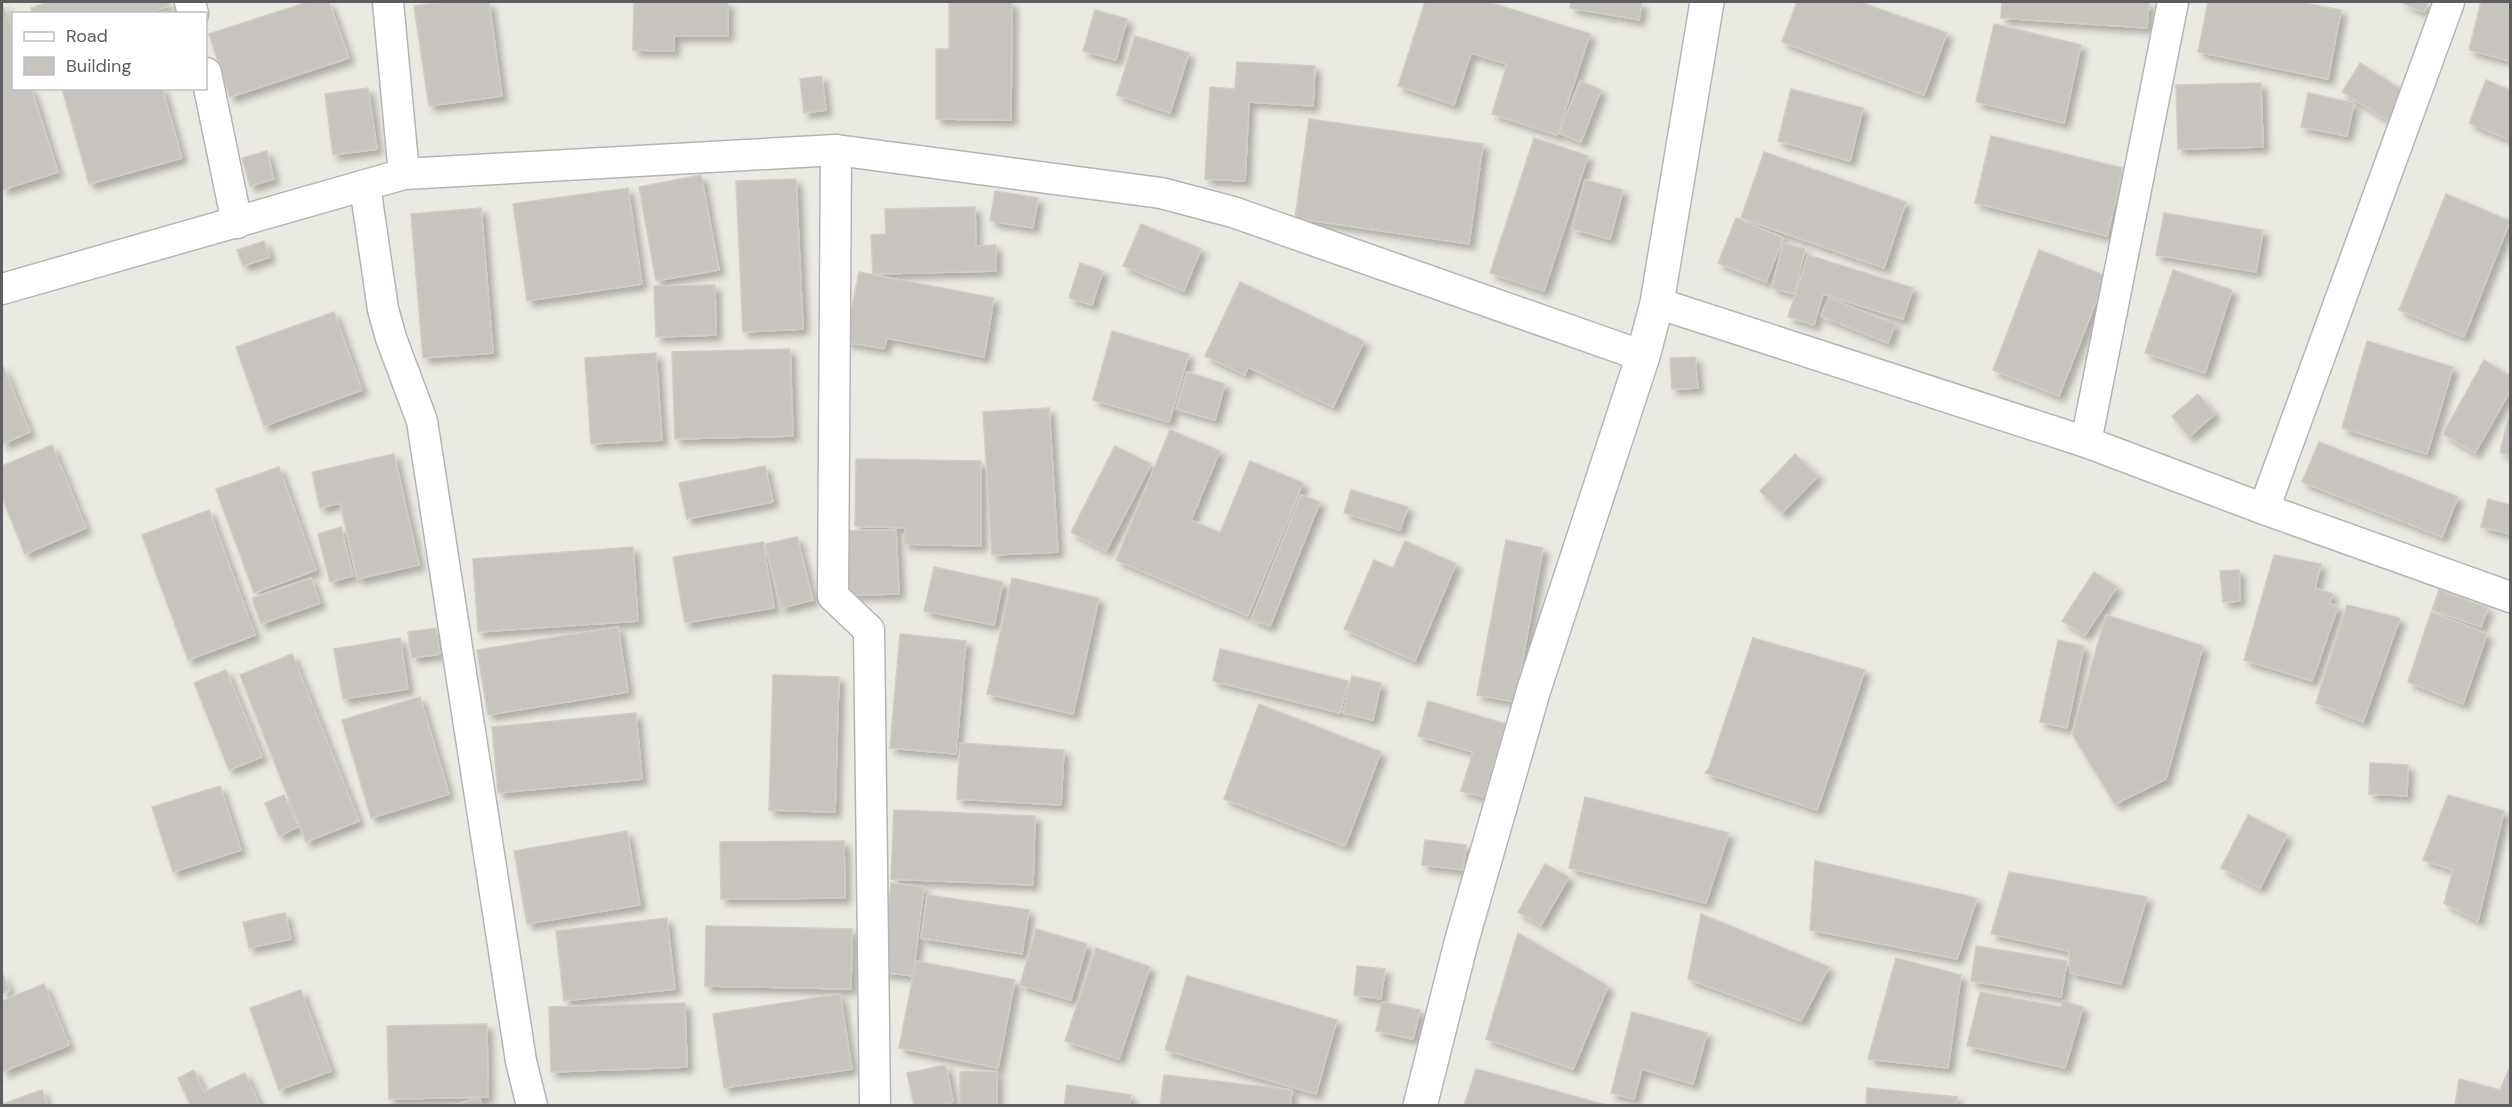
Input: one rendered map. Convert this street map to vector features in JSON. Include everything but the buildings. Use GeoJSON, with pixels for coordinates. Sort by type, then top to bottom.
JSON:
{"type":"FeatureCollection","features":[{"type":"Feature","properties":{"kind":"street"},"geometry":{"type":"LineString","coordinates":[[388,2],[404,174]]}},
{"type":"Feature","properties":{"kind":"street"},"geometry":{"type":"LineString","coordinates":[[1420,1106],[1461,943],[1534,689],[1643,356],[1657,303],[1707,2]]}},
{"type":"Feature","properties":{"kind":"street"},"geometry":{"type":"LineString","coordinates":[[2086,442],[2173,2]]}},
{"type":"Feature","properties":{"kind":"street"},"geometry":{"type":"LineString","coordinates":[[2264,509],[2449,2]]}},
{"type":"Feature","properties":{"kind":"street"},"geometry":{"type":"LineString","coordinates":[[207,78],[237,223]]}},
{"type":"Feature","properties":{"kind":"street"},"geometry":{"type":"LineString","coordinates":[[836,150],[832,596],[869,630],[875,1106]]}},
{"type":"Feature","properties":{"kind":"street"},"geometry":{"type":"LineString","coordinates":[[2,289],[404,174],[836,150],[1161,193],[1233,212],[1643,356]]}},
{"type":"Feature","properties":{"kind":"street"},"geometry":{"type":"LineString","coordinates":[[365,186],[383,309],[391,338],[422,421],[521,1061],[532,1106]]}},
{"type":"Feature","properties":{"kind":"street"},"geometry":{"type":"LineString","coordinates":[[1657,303],[2086,442],[2264,509],[2511,597]]}}]}
